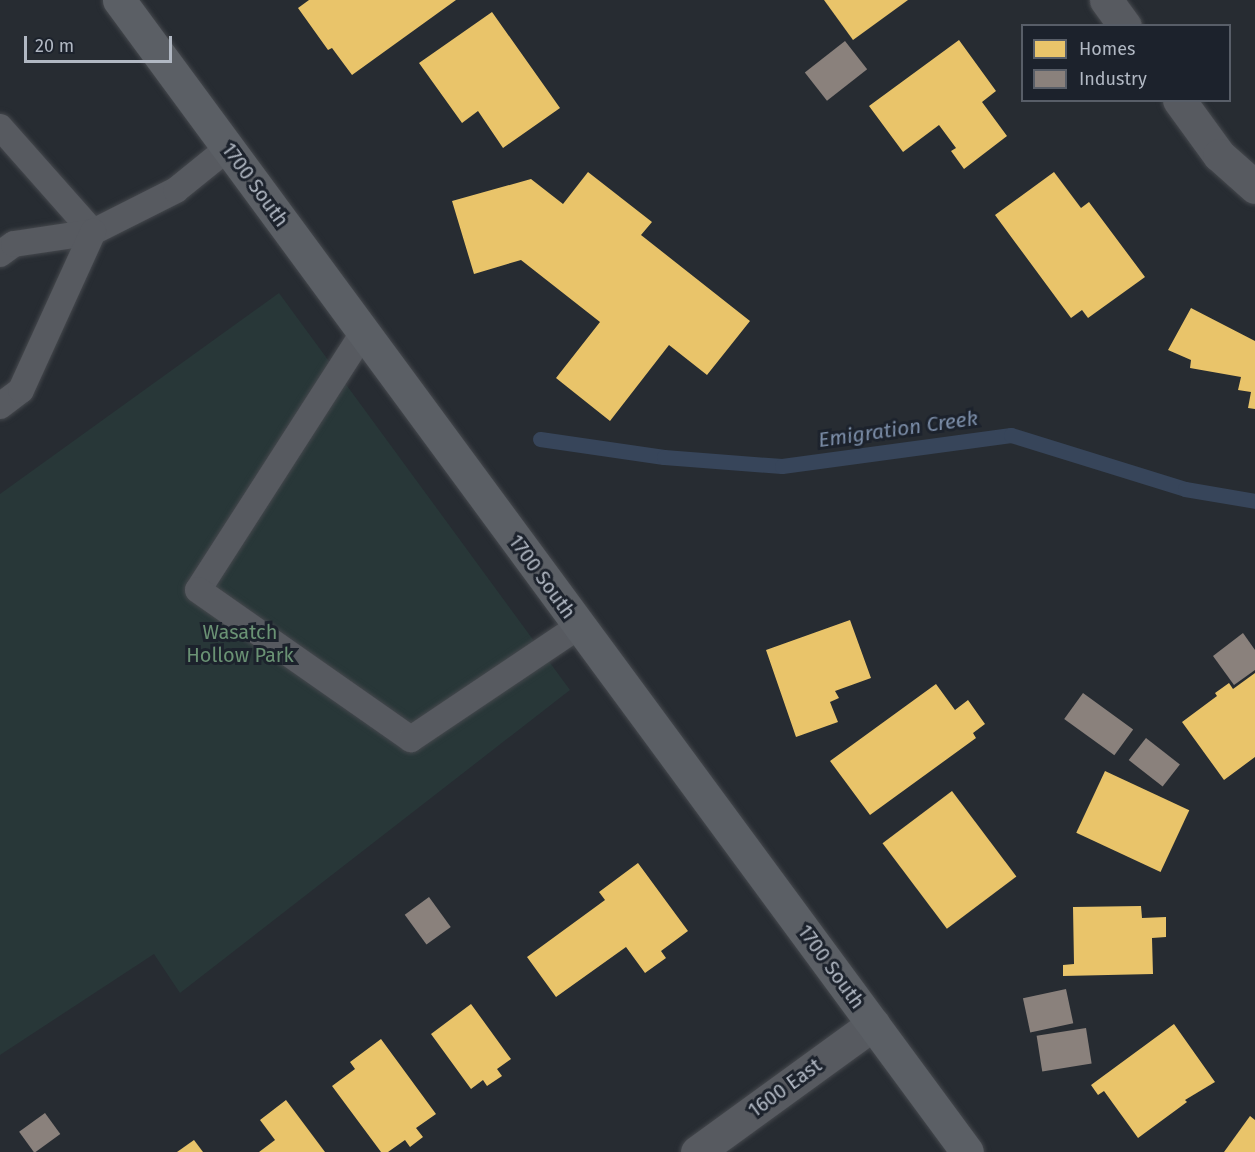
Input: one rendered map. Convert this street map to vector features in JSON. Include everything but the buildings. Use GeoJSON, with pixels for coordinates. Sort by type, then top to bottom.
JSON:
{"type":"FeatureCollection","features":[{"type":"Feature","properties":{"kind":"street","name":"1700 South"},"geometry":{"type":"LineString","coordinates":[[119,0],[967,1152]]}},
{"type":"Feature","properties":{"kind":"street"},"geometry":{"type":"LineString","coordinates":[[1106,0],[1124,24]]}},
{"type":"Feature","properties":{"kind":"street"},"geometry":{"type":"LineString","coordinates":[[1180,102],[1219,155],[1255,187]]}},
{"type":"Feature","properties":{"kind":"street","name":"1600 East"},"geometry":{"type":"LineString","coordinates":[[697,1152],[873,1024]]}},
{"type":"Feature","properties":{"kind":"lane"},"geometry":{"type":"LineString","coordinates":[[3,138],[93,232]]}},
{"type":"Feature","properties":{"kind":"lane"},"geometry":{"type":"LineString","coordinates":[[0,254],[14,244],[93,232],[176,190],[228,148]]}},
{"type":"Feature","properties":{"kind":"lane"},"geometry":{"type":"LineString","coordinates":[[0,405],[21,390],[93,232]]}},
{"type":"Feature","properties":{"kind":"lane"},"geometry":{"type":"LineString","coordinates":[[363,333],[198,590],[411,739],[579,626]]}},
{"type":"Feature","properties":{"kind":"green space","name":"Wasatch Hollow Park"},"geometry":{"type":"Polygon","coordinates":[[[279,293],[570,690],[180,993],[154,954],[0,1055],[0,494],[279,293]]]}},
{"type":"Feature","properties":{"kind":"waterway","name":"Emigration Creek"},"geometry":{"type":"LineString","coordinates":[[540,439],[664,457],[782,466],[1011,435],[1185,489],[1255,501]]}}]}
